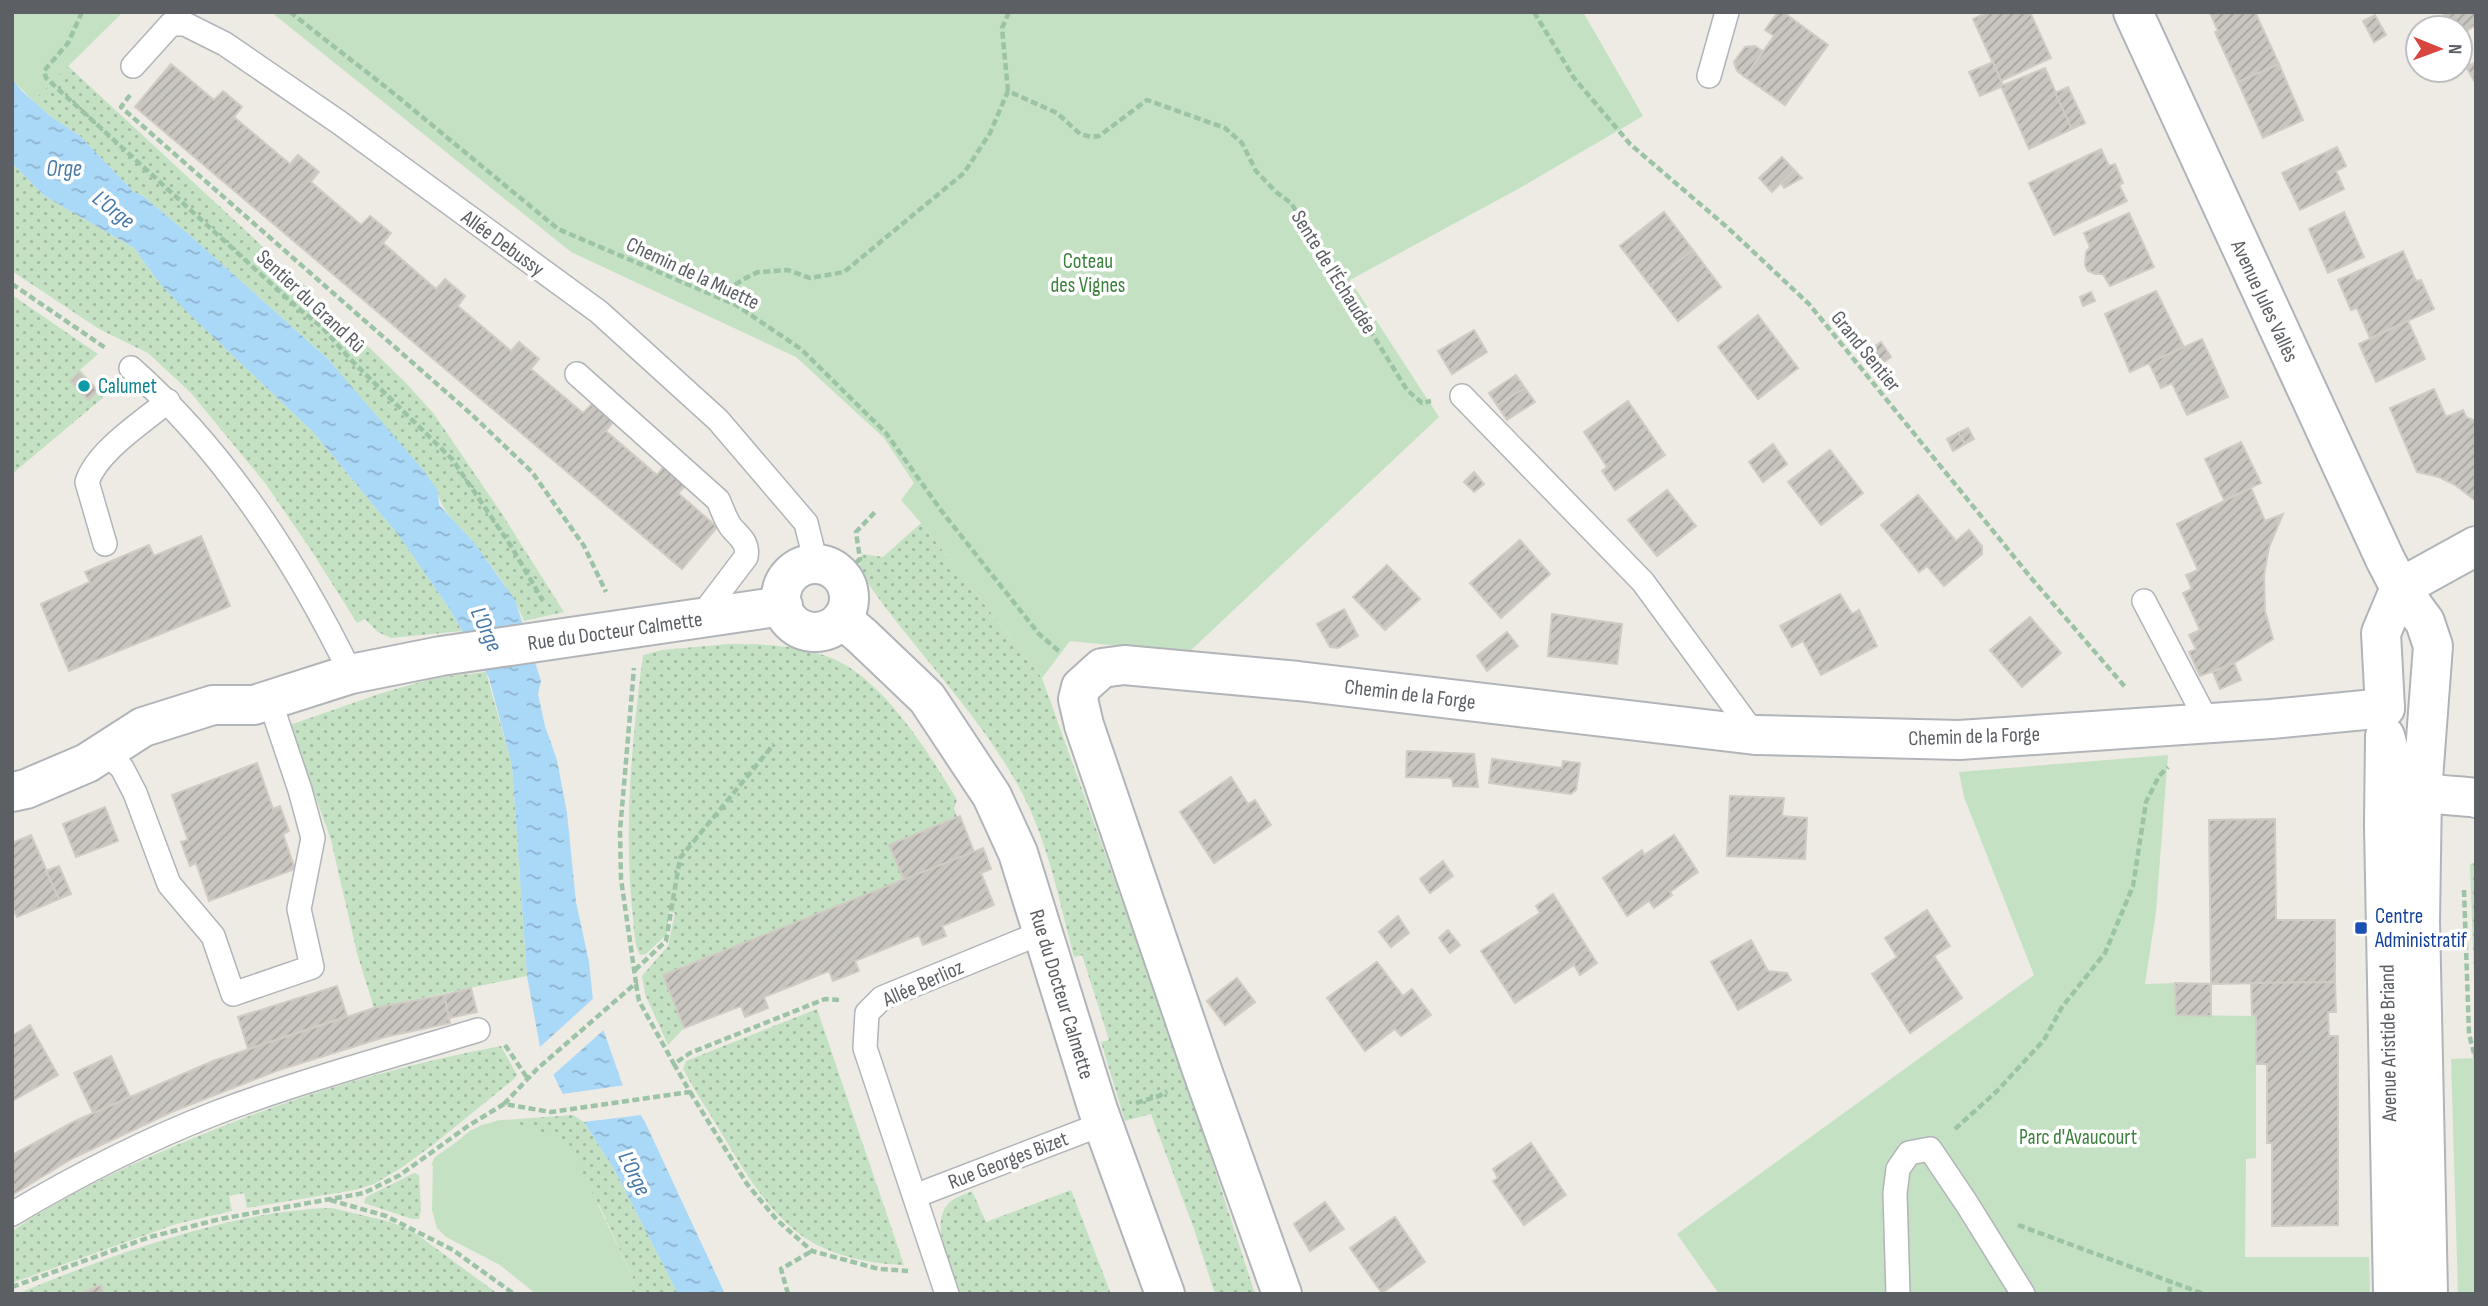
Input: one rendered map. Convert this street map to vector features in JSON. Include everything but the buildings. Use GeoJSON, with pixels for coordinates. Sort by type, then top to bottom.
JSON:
{"type":"FeatureCollection","features":[{"type":"Feature","properties":{"kind":"street","name":"Avenue Jules Vallès"},"geometry":{"type":"LineString","coordinates":[[2133,12],[2357,503],[2400,588],[2425,622],[2433,646],[2422,792]]}},
{"type":"Feature","properties":{"kind":"street"},"geometry":{"type":"LineString","coordinates":[[2476,546],[2400,588],[2381,633],[2385,722],[2398,778],[2405,786],[2422,792],[2476,798]]}},
{"type":"Feature","properties":{"kind":"street"},"geometry":{"type":"LineString","coordinates":[[826,571],[847,587],[848,609],[834,627],[814,632],[794,624],[786,616],[782,595],[784,584],[791,575],[826,571]]}},
{"type":"Feature","properties":{"kind":"street","name":"Rue du Docteur Calmette"},"geometry":{"type":"LineString","coordinates":[[12,792],[63,773],[104,752],[143,727],[212,705],[254,705],[351,674],[441,656],[783,607]]}},
{"type":"Feature","properties":{"kind":"street","name":"Rue du Docteur Calmette"},"geometry":{"type":"LineString","coordinates":[[842,620],[927,698],[992,796],[1018,853],[1043,932],[1117,1114],[1165,1294]]}},
{"type":"Feature","properties":{"kind":"street","name":"Chemin de la Forge"},"geometry":{"type":"LineString","coordinates":[[1089,678],[1102,668],[1124,665],[1298,681],[1755,735],[1959,740],[2208,723],[2385,722]]}},
{"type":"Feature","properties":{"kind":"street"},"geometry":{"type":"LineString","coordinates":[[1089,678],[1081,687],[1078,699],[1084,725],[1282,1294]]}},
{"type":"Feature","properties":{"kind":"street","name":"Avenue Aristide Briand"},"geometry":{"type":"LineString","coordinates":[[2385,722],[2384,825],[2393,1294]]}},
{"type":"Feature","properties":{"kind":"street","name":"Avenue Aristide Briand"},"geometry":{"type":"LineString","coordinates":[[2422,792],[2421,935],[2428,1294]]}},
{"type":"Feature","properties":{"kind":"lane"},"geometry":{"type":"LineString","coordinates":[[1710,76],[1727,12]]}},
{"type":"Feature","properties":{"kind":"lane","name":"Allée Debussy"},"geometry":{"type":"LineString","coordinates":[[133,66],[171,24],[185,24],[225,44],[340,123],[588,305],[718,420],[806,523],[813,547],[826,571]]}},
{"type":"Feature","properties":{"kind":"lane"},"geometry":{"type":"LineString","coordinates":[[131,368],[168,401],[206,444],[268,528],[315,601],[351,674]]}},
{"type":"Feature","properties":{"kind":"lane"},"geometry":{"type":"LineString","coordinates":[[577,374],[718,500],[730,526],[744,540],[748,552],[746,557],[699,619]]}},
{"type":"Feature","properties":{"kind":"lane"},"geometry":{"type":"LineString","coordinates":[[1462,396],[1506,443],[1555,488],[1643,582],[1755,735]]}},
{"type":"Feature","properties":{"kind":"lane"},"geometry":{"type":"LineString","coordinates":[[105,544],[87,482],[90,473],[112,447],[168,401]]}},
{"type":"Feature","properties":{"kind":"lane"},"geometry":{"type":"LineString","coordinates":[[2144,601],[2208,723]]}},
{"type":"Feature","properties":{"kind":"lane"},"geometry":{"type":"LineString","coordinates":[[104,752],[122,768],[135,793],[169,884],[213,936],[233,994],[312,967],[299,909],[313,838],[270,701]]}},
{"type":"Feature","properties":{"kind":"lane","name":"Allée Berlioz"},"geometry":{"type":"LineString","coordinates":[[947,1294],[865,1048],[867,1013],[881,998],[1043,932]]}},
{"type":"Feature","properties":{"kind":"lane"},"geometry":{"type":"LineString","coordinates":[[12,1214],[75,1178],[213,1114],[288,1088],[478,1030]]}},
{"type":"Feature","properties":{"kind":"lane","name":"Rue Georges Bizet"},"geometry":{"type":"LineString","coordinates":[[915,1196],[1117,1114]]}},
{"type":"Feature","properties":{"kind":"lane"},"geometry":{"type":"LineString","coordinates":[[1898,1294],[1895,1193],[1898,1169],[1909,1153],[1930,1149],[2023,1294]]}},
{"type":"Feature","properties":{"kind":"path","name":"Sentier du Grand Rû"},"geometry":{"type":"LineString","coordinates":[[82,12],[68,43],[44,71],[46,78],[300,310],[322,327],[350,359],[452,459],[511,545],[541,596],[549,616],[553,616],[557,638]]}},
{"type":"Feature","properties":{"kind":"path","name":"Chemin de la Muette"},"geometry":{"type":"LineString","coordinates":[[290,12],[558,229],[736,305],[801,349],[886,433],[943,513],[1039,634],[1089,678]]}},
{"type":"Feature","properties":{"kind":"path"},"geometry":{"type":"LineString","coordinates":[[717,297],[742,279],[758,272],[788,270],[810,278],[844,272],[964,173],[990,133],[1008,91],[1002,28],[1009,12]]}},
{"type":"Feature","properties":{"kind":"path","name":"Grand Sentier"},"geometry":{"type":"LineString","coordinates":[[1534,12],[1574,78],[1630,144],[1728,228],[1809,304],[2032,579],[2160,726]]}},
{"type":"Feature","properties":{"kind":"path"},"geometry":{"type":"LineString","coordinates":[[133,66],[145,78],[121,107],[470,413],[532,472],[584,546],[626,630],[635,657],[620,831],[621,879],[639,1002],[747,1184],[777,1220],[812,1251],[879,1269],[939,1270]]}},
{"type":"Feature","properties":{"kind":"path","name":"Sente de l'Échaudée"},"geometry":{"type":"LineString","coordinates":[[1008,91],[1058,113],[1080,134],[1092,137],[1098,136],[1147,100],[1225,128],[1241,143],[1256,171],[1291,203],[1407,390],[1422,402],[1462,396]]}},
{"type":"Feature","properties":{"kind":"path"},"geometry":{"type":"LineString","coordinates":[[12,284],[131,368]]}},
{"type":"Feature","properties":{"kind":"path"},"geometry":{"type":"LineString","coordinates":[[826,571],[860,559],[856,532],[876,511]]}},
{"type":"Feature","properties":{"kind":"path"},"geometry":{"type":"LineString","coordinates":[[1930,1149],[1997,1091],[2044,1040],[2062,1007],[2105,953],[2133,886],[2146,802],[2159,776],[2208,723]]}},
{"type":"Feature","properties":{"kind":"path"},"geometry":{"type":"LineString","coordinates":[[634,971],[666,941],[680,858],[774,744]]}},
{"type":"Feature","properties":{"kind":"path"},"geometry":{"type":"LineString","coordinates":[[2463,880],[2469,1034],[2476,1062]]}},
{"type":"Feature","properties":{"kind":"path"},"geometry":{"type":"LineString","coordinates":[[12,1287],[150,1237],[220,1219],[364,1193],[400,1175],[468,1126],[505,1104],[537,1069],[636,983]]}},
{"type":"Feature","properties":{"kind":"path"},"geometry":{"type":"LineString","coordinates":[[674,1065],[690,1053],[825,999],[852,1000],[867,1013]]}},
{"type":"Feature","properties":{"kind":"path"},"geometry":{"type":"LineString","coordinates":[[1117,1114],[1159,1096],[1176,1085]]}},
{"type":"Feature","properties":{"kind":"path"},"geometry":{"type":"LineString","coordinates":[[505,1104],[551,1112],[690,1092]]}},
{"type":"Feature","properties":{"kind":"path"},"geometry":{"type":"LineString","coordinates":[[330,1200],[386,1216],[442,1244],[514,1294]]}},
{"type":"Feature","properties":{"kind":"path"},"geometry":{"type":"LineString","coordinates":[[1967,1204],[2204,1294]]}},
{"type":"Feature","properties":{"kind":"path"},"geometry":{"type":"LineString","coordinates":[[788,1294],[781,1269],[812,1251]]}},
{"type":"Feature","properties":{"kind":"path"},"geometry":{"type":"LineString","coordinates":[[2169,1294],[2171,1280]]}},
{"type":"Feature","properties":{"kind":"green space"},"geometry":{"type":"Polygon","coordinates":[[[12,12],[123,12],[33,101],[12,79],[12,12]]]}},
{"type":"Feature","properties":{"kind":"green space","name":"Coteau des Vignes"},"geometry":{"type":"Polygon","coordinates":[[[271,12],[1583,12],[1643,116],[1518,189],[1350,280],[1439,417],[1188,653],[1070,641],[1042,678],[901,500],[914,483],[884,438],[796,357],[571,252],[271,12]]]}},
{"type":"Feature","properties":{"kind":"green space"},"geometry":{"type":"Polygon","coordinates":[[[68,66],[407,384],[434,414],[564,612],[524,621],[515,601],[497,574],[448,515],[438,491],[328,359],[185,231],[143,196],[134,192],[80,136],[33,101],[68,66]]]}},
{"type":"Feature","properties":{"kind":"green space"},"geometry":{"type":"Polygon","coordinates":[[[12,163],[43,195],[134,248],[160,284],[313,432],[399,536],[462,631],[391,638],[378,632],[365,619],[357,623],[265,483],[191,393],[148,353],[99,329],[12,271],[12,163]]]}},
{"type":"Feature","properties":{"kind":"green space"},"geometry":{"type":"Polygon","coordinates":[[[12,295],[98,354],[80,370],[105,396],[12,474],[12,295]]]}},
{"type":"Feature","properties":{"kind":"green space"},"geometry":{"type":"Polygon","coordinates":[[[921,523],[1042,678],[1182,1068],[1255,1294],[1215,1294],[1151,1114],[1125,1121],[1101,1042],[1109,1040],[1082,955],[1074,957],[1045,850],[1020,789],[983,731],[859,570],[862,554],[883,557],[921,523]]]}},
{"type":"Feature","properties":{"kind":"green space"},"geometry":{"type":"Polygon","coordinates":[[[729,644],[796,648],[834,659],[853,670],[888,701],[919,741],[957,800],[954,808],[957,817],[889,845],[904,880],[663,975],[684,1028],[668,1045],[645,994],[642,976],[668,946],[675,913],[669,912],[667,934],[646,954],[640,955],[635,938],[630,876],[630,781],[643,655],[662,650],[729,644]]]}},
{"type":"Feature","properties":{"kind":"green space"},"geometry":{"type":"Polygon","coordinates":[[[486,672],[512,766],[527,976],[374,1008],[357,953],[331,840],[290,725],[434,678],[486,672]]]}},
{"type":"Feature","properties":{"kind":"green space","name":"Parc d'Avaucourt"},"geometry":{"type":"Polygon","coordinates":[[[2168,755],[2156,912],[2145,984],[2175,983],[2176,1015],[2256,1016],[2256,1158],[2246,1159],[2245,1257],[2369,1257],[2370,1294],[1719,1294],[1677,1234],[2034,975],[1964,797],[1959,772],[2168,755]]]}},
{"type":"Feature","properties":{"kind":"green space"},"geometry":{"type":"Polygon","coordinates":[[[2476,862],[2476,1038],[2470,864],[2476,862]]]}},
{"type":"Feature","properties":{"kind":"green space"},"geometry":{"type":"Polygon","coordinates":[[[817,1009],[904,1265],[867,1261],[820,1247],[781,1218],[735,1156],[683,1069],[686,1061],[817,1009]]]}},
{"type":"Feature","properties":{"kind":"green space"},"geometry":{"type":"Polygon","coordinates":[[[501,1046],[517,1075],[514,1079],[434,1144],[374,1184],[355,1190],[247,1208],[244,1193],[229,1196],[232,1211],[176,1224],[12,1283],[12,1231],[52,1206],[113,1174],[216,1129],[296,1099],[418,1064],[501,1046]]]}},
{"type":"Feature","properties":{"kind":"green space"},"geometry":{"type":"Polygon","coordinates":[[[2476,1058],[2476,1294],[2458,1294],[2451,1059],[2476,1058]]]}},
{"type":"Feature","properties":{"kind":"green space"},"geometry":{"type":"Polygon","coordinates":[[[573,1115],[584,1122],[614,1169],[678,1294],[622,1294],[631,1289],[634,1280],[599,1205],[431,1165],[435,1157],[481,1125],[503,1120],[573,1115]]]}},
{"type":"Feature","properties":{"kind":"green space"},"geometry":{"type":"Polygon","coordinates":[[[499,1120],[522,1125],[568,1142],[634,1280],[631,1290],[622,1294],[536,1294],[500,1265],[446,1237],[437,1228],[432,1210],[433,1161],[471,1130],[499,1120]]]}},
{"type":"Feature","properties":{"kind":"green space"},"geometry":{"type":"Polygon","coordinates":[[[414,1173],[419,1175],[419,1219],[364,1203],[366,1197],[414,1173]]]}},
{"type":"Feature","properties":{"kind":"green space"},"geometry":{"type":"Polygon","coordinates":[[[1071,1190],[1111,1294],[959,1294],[941,1235],[943,1213],[950,1202],[972,1191],[986,1222],[1071,1190]]]}},
{"type":"Feature","properties":{"kind":"green space"},"geometry":{"type":"Polygon","coordinates":[[[332,1208],[391,1222],[415,1233],[498,1294],[17,1294],[131,1251],[213,1226],[254,1217],[332,1208]]]}},
{"type":"Feature","properties":{"kind":"water","name":"Orge"},"geometry":{"type":"Polygon","coordinates":[[[12,79],[50,116],[80,136],[134,192],[143,196],[185,231],[328,359],[424,471],[438,491],[439,505],[476,545],[515,600],[541,681],[538,694],[545,726],[557,760],[567,813],[576,902],[589,962],[593,1000],[624,1089],[645,1122],[725,1294],[678,1294],[614,1169],[584,1122],[573,1115],[540,1047],[527,976],[512,766],[489,678],[449,608],[399,536],[313,432],[186,311],[160,284],[134,248],[43,195],[12,163],[12,79]]]}},
{"type":"Feature","properties":{"kind":"pier"},"geometry":{"type":"Polygon","coordinates":[[[596,996],[606,1028],[553,1075],[540,1047],[596,996]]]}},
{"type":"Feature","properties":{"kind":"pier"},"geometry":{"type":"Polygon","coordinates":[[[626,1085],[641,1115],[584,1122],[573,1115],[562,1094],[626,1085]]]}},
{"type":"Feature","properties":{"kind":"place","name":"Calumet"},"geometry":{"type":"Point","coordinates":[84,386]}},
{"type":"Feature","properties":{"kind":"place","name":"Centre Administratif"},"geometry":{"type":"Point","coordinates":[2361,928]}},
{"type":"Feature","properties":{"kind":"water label","name":"L'Orge"},"geometry":{"type":"Point","coordinates":[114,209]}},
{"type":"Feature","properties":{"kind":"water label","name":"L'Orge"},"geometry":{"type":"Point","coordinates":[487,629]}},
{"type":"Feature","properties":{"kind":"water label","name":"L'Orge"},"geometry":{"type":"Point","coordinates":[635,1173]}}]}
